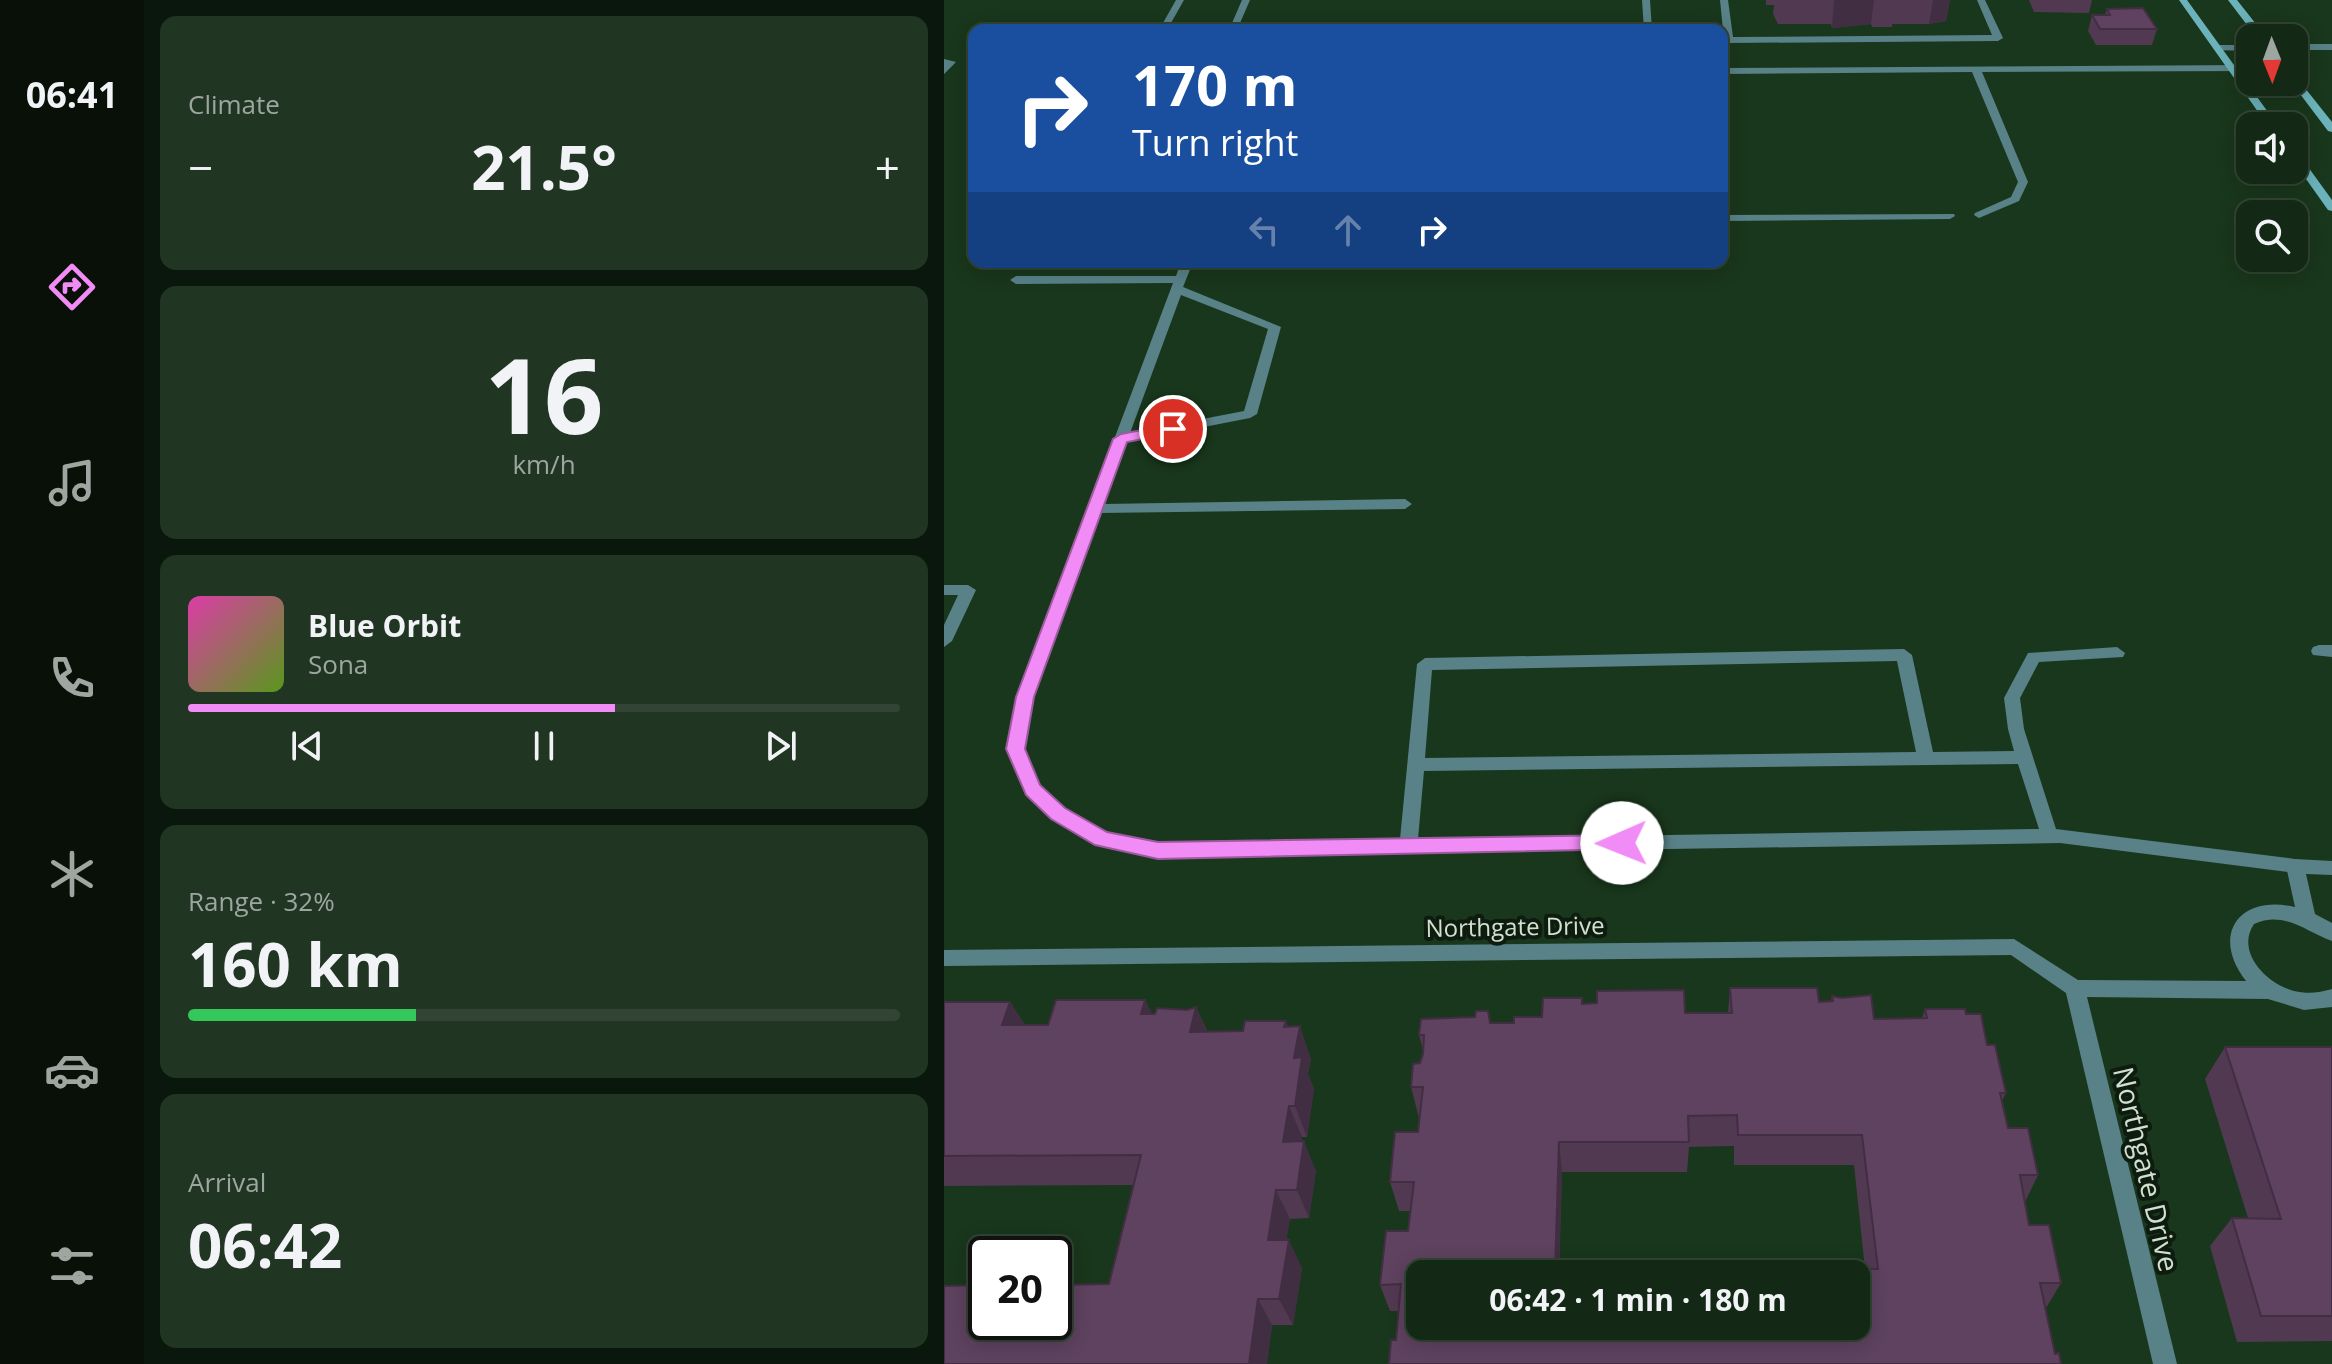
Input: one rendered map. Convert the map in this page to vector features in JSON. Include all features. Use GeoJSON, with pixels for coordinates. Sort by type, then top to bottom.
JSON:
{"type":"FeatureCollection","features":[{"type":"Feature","properties":{"kind":"main road"},"geometry":{"type":"LineString","coordinates":[[2183,0],[2263,112]]}},
{"type":"Feature","properties":{"kind":"main road"},"geometry":{"type":"LineString","coordinates":[[2232,0],[2251,24]]}},
{"type":"Feature","properties":{"kind":"main road"},"geometry":{"type":"LineString","coordinates":[[2306,96],[2332,129]]}},
{"type":"Feature","properties":{"kind":"main road"},"geometry":{"type":"LineString","coordinates":[[2308,175],[2332,208]]}},
{"type":"Feature","properties":{"kind":"street"},"geometry":{"type":"LineString","coordinates":[[1166,24],[1180,0]]}},
{"type":"Feature","properties":{"kind":"street"},"geometry":{"type":"LineString","coordinates":[[1236,24],[1246,0]]}},
{"type":"Feature","properties":{"kind":"street"},"geometry":{"type":"LineString","coordinates":[[1646,0],[1648,24]]}},
{"type":"Feature","properties":{"kind":"street"},"geometry":{"type":"LineString","coordinates":[[1724,0],[1727,24]]}},
{"type":"Feature","properties":{"kind":"street"},"geometry":{"type":"LineString","coordinates":[[1728,32],[1729,40],[1998,38],[1981,0]]}},
{"type":"Feature","properties":{"kind":"street"},"geometry":{"type":"LineString","coordinates":[[2308,47],[2332,47]]}},
{"type":"Feature","properties":{"kind":"street"},"geometry":{"type":"LineString","coordinates":[[2217,48],[2236,48]]}},
{"type":"Feature","properties":{"kind":"street"},"geometry":{"type":"LineString","coordinates":[[944,62],[951,62],[944,71]]}},
{"type":"Feature","properties":{"kind":"street"},"geometry":{"type":"LineString","coordinates":[[1728,71],[2236,68]]}},
{"type":"Feature","properties":{"kind":"street"},"geometry":{"type":"LineString","coordinates":[[1894,70],[1898,82]]}},
{"type":"Feature","properties":{"kind":"street"},"geometry":{"type":"LineString","coordinates":[[1976,70],[2023,182],[2015,199],[1979,215]]}},
{"type":"Feature","properties":{"kind":"street"},"geometry":{"type":"LineString","coordinates":[[1728,218],[1950,216]]}},
{"type":"Feature","properties":{"kind":"street"},"geometry":{"type":"LineString","coordinates":[[1185,268],[1025,697],[1016,749],[1032,789],[1058,813],[1103,839],[1158,850],[2050,837],[2332,868]]}},
{"type":"Feature","properties":{"kind":"street"},"geometry":{"type":"LineString","coordinates":[[1016,280],[1179,284],[1275,327],[1250,414],[1121,439]]}},
{"type":"Feature","properties":{"kind":"street"},"geometry":{"type":"LineString","coordinates":[[1095,509],[1405,504]]}},
{"type":"Feature","properties":{"kind":"street"},"geometry":{"type":"LineString","coordinates":[[944,590],[968,590],[944,641]]}},
{"type":"Feature","properties":{"kind":"street"},"geometry":{"type":"LineString","coordinates":[[2050,837],[2016,729],[2012,698],[2034,657],[2117,653]]}},
{"type":"Feature","properties":{"kind":"street"},"geometry":{"type":"LineString","coordinates":[[1408,846],[1425,664],[1904,655],[1926,758]]}},
{"type":"Feature","properties":{"kind":"street"},"geometry":{"type":"LineString","coordinates":[[1416,765],[2025,757]]}},
{"type":"Feature","properties":{"kind":"street"},"geometry":{"type":"LineString","coordinates":[[2295,866],[2306,917]]}},
{"type":"Feature","properties":{"kind":"street"},"geometry":{"type":"LineString","coordinates":[[2270,990],[2244,962],[2239,946],[2240,931],[2248,920],[2261,913],[2278,910],[2306,917],[2332,933]]}},
{"type":"Feature","properties":{"kind":"street","name":"Northgate Drive"},"geometry":{"type":"LineString","coordinates":[[944,958],[2014,947],[2075,988],[2165,1364]]}},
{"type":"Feature","properties":{"kind":"street"},"geometry":{"type":"LineString","coordinates":[[2075,988],[2270,990],[2305,1002],[2332,998]]}},
{"type":"Feature","properties":{"kind":"building"},"geometry":{"type":"Polygon","coordinates":[[[2143,8],[2157,29],[2100,29],[2092,15],[2110,15],[2107,9],[2143,8]]]}},
{"type":"Feature","properties":{"kind":"building"},"geometry":{"type":"Polygon","coordinates":[[[1730,988],[1817,988],[1819,1002],[1833,1001],[1832,996],[1871,995],[1874,1019],[1927,1018],[1925,1009],[1965,1009],[1966,1014],[1981,1014],[1987,1045],[1995,1045],[2006,1093],[2000,1093],[2008,1128],[2028,1128],[2038,1175],[2020,1175],[2029,1225],[2049,1225],[2061,1283],[2040,1283],[2055,1354],[2059,1353],[2061,1364],[1389,1364],[1391,1340],[1396,1340],[1401,1284],[1380,1285],[1386,1231],[1408,1231],[1414,1182],[1390,1182],[1395,1132],[1418,1132],[1423,1087],[1411,1087],[1413,1064],[1420,1063],[1423,1054],[1424,1035],[1419,1035],[1421,1019],[1475,1017],[1476,1011],[1488,1011],[1490,1023],[1514,1023],[1514,1017],[1542,1017],[1543,998],[1582,998],[1582,1004],[1597,1003],[1597,991],[1684,990],[1685,1013],[1732,1013],[1730,988]],[[1737,1115],[1688,1116],[1689,1142],[1559,1142],[1555,1260],[1406,1260],[1406,1340],[1870,1340],[1870,1269],[1878,1269],[1862,1135],[1738,1135],[1737,1115]]]}},
{"type":"Feature","properties":{"kind":"building"},"geometry":{"type":"Polygon","coordinates":[[[1056,1000],[1145,1000],[1141,1014],[1155,1014],[1157,1008],[1187,1010],[1196,1007],[1190,1032],[1243,1031],[1245,1021],[1286,1021],[1284,1027],[1300,1026],[1294,1058],[1302,1057],[1295,1106],[1289,1106],[1283,1142],[1304,1141],[1297,1190],[1276,1190],[1268,1240],[1289,1240],[1279,1299],[1258,1299],[1249,1364],[944,1364],[944,1286],[968,1285],[968,1340],[1072,1340],[1072,1285],[1109,1284],[1141,1155],[944,1156],[944,1002],[1010,1002],[1002,1025],[1048,1025],[1056,1000]]]}},
{"type":"Feature","properties":{"kind":"building"},"geometry":{"type":"Polygon","coordinates":[[[2225,1047],[2332,1047],[2332,1316],[2261,1316],[2232,1218],[2281,1219],[2225,1047]]]}},
{"type":"Feature","properties":{"kind":"route"},"geometry":{"type":"LineString","coordinates":[[1173,429],[1121,439],[1025,697],[1016,749],[1032,789],[1058,813],[1103,839],[1158,850],[1622,843]]}}]}
